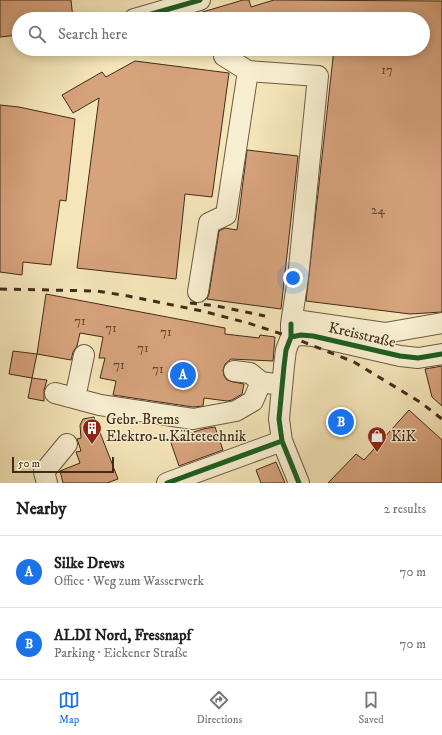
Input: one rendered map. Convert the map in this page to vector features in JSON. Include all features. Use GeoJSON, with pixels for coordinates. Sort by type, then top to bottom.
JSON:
{"type":"FeatureCollection","features":[{"type":"Feature","properties":{"kind":"street"},"geometry":{"type":"LineString","coordinates":[[158,12],[200,0]]}},
{"type":"Feature","properties":{"kind":"street"},"geometry":{"type":"LineString","coordinates":[[224,56],[248,71],[318,76],[298,278],[281,385],[279,419],[282,441],[299,483]]}},
{"type":"Feature","properties":{"kind":"street"},"geometry":{"type":"LineString","coordinates":[[198,292],[209,223],[226,215],[248,71]]}},
{"type":"Feature","properties":{"kind":"street"},"geometry":{"type":"LineString","coordinates":[[291,327],[385,332],[442,323]]}},
{"type":"Feature","properties":{"kind":"street","name":"Kreisstraße"},"geometry":{"type":"LineString","coordinates":[[291,327],[301,335],[313,336],[400,356],[418,365],[442,354]]}},
{"type":"Feature","properties":{"kind":"street"},"geometry":{"type":"LineString","coordinates":[[76,398],[84,355]]}},
{"type":"Feature","properties":{"kind":"street"},"geometry":{"type":"LineString","coordinates":[[234,371],[250,373],[261,382],[281,385]]}},
{"type":"Feature","properties":{"kind":"street"},"geometry":{"type":"LineString","coordinates":[[55,393],[100,405],[193,419],[236,411],[253,401],[261,382]]}},
{"type":"Feature","properties":{"kind":"street"},"geometry":{"type":"LineString","coordinates":[[167,483],[282,441]]}},
{"type":"Feature","properties":{"kind":"street"},"geometry":{"type":"LineString","coordinates":[[47,483],[44,472],[66,444]]}},
{"type":"Feature","properties":{"kind":"building"},"geometry":{"type":"Polygon","coordinates":[[[0,0],[71,0],[72,12],[12,12],[12,36],[0,37],[0,0]]]}},
{"type":"Feature","properties":{"kind":"building"},"geometry":{"type":"Polygon","coordinates":[[[243,0],[249,0],[251,7],[274,0],[442,1],[442,312],[410,314],[306,301],[333,56],[430,56],[430,12],[202,12],[243,0]]]}},
{"type":"Feature","properties":{"kind":"building"},"geometry":{"type":"Polygon","coordinates":[[[135,61],[229,73],[212,197],[185,194],[176,279],[77,268],[99,98],[73,113],[62,95],[102,72],[106,77],[135,61]]]}},
{"type":"Feature","properties":{"kind":"building"},"geometry":{"type":"Polygon","coordinates":[[[0,105],[19,107],[75,119],[66,201],[60,200],[51,265],[23,262],[22,275],[0,272],[0,105]]]}},
{"type":"Feature","properties":{"kind":"building"},"geometry":{"type":"Polygon","coordinates":[[[247,150],[298,156],[281,309],[207,299],[219,231],[225,228],[237,230],[247,150]]]}},
{"type":"Feature","properties":{"kind":"building"},"geometry":{"type":"Polygon","coordinates":[[[46,294],[225,328],[225,334],[259,338],[260,335],[275,337],[273,361],[231,359],[225,364],[223,370],[224,376],[227,380],[244,384],[242,394],[232,400],[227,401],[204,398],[203,406],[193,407],[113,395],[116,381],[100,378],[105,358],[99,358],[103,337],[80,333],[77,346],[73,352],[71,360],[37,354],[46,294]]]}},
{"type":"Feature","properties":{"kind":"building"},"geometry":{"type":"Polygon","coordinates":[[[13,351],[37,354],[32,378],[9,374],[13,351]]]}},
{"type":"Feature","properties":{"kind":"building"},"geometry":{"type":"Polygon","coordinates":[[[442,366],[442,406],[432,397],[425,369],[442,366]]]}},
{"type":"Feature","properties":{"kind":"building"},"geometry":{"type":"Polygon","coordinates":[[[32,378],[47,380],[44,390],[44,401],[28,398],[32,378]]]}},
{"type":"Feature","properties":{"kind":"building"},"geometry":{"type":"Polygon","coordinates":[[[409,410],[442,440],[442,483],[328,483],[356,454],[364,460],[409,410]]]}},
{"type":"Feature","properties":{"kind":"building","name":"Gebr. Brems Elektro-u.Kältetechnik"},"geometry":{"type":"Polygon","coordinates":[[[94,417],[118,479],[107,483],[63,483],[60,471],[80,463],[76,452],[81,451],[77,439],[81,438],[80,425],[83,419],[94,417]]]}},
{"type":"Feature","properties":{"kind":"building"},"geometry":{"type":"Polygon","coordinates":[[[215,427],[223,450],[179,466],[170,440],[203,429],[215,427]]]}},
{"type":"Feature","properties":{"kind":"building"},"geometry":{"type":"Polygon","coordinates":[[[276,462],[285,483],[261,483],[256,470],[276,462]]]}},
{"type":"Feature","properties":{"kind":"railway"},"geometry":{"type":"LineString","coordinates":[[0,289],[97,291],[202,311],[248,323],[291,337],[354,362],[420,402],[442,419]]}},
{"type":"Feature","properties":{"kind":"railway"},"geometry":{"type":"LineString","coordinates":[[190,303],[217,306],[265,316]]}},
{"type":"Feature","properties":{"kind":"cycle path"},"geometry":{"type":"LineString","coordinates":[[158,12],[200,0]]}},
{"type":"Feature","properties":{"kind":"cycle path"},"geometry":{"type":"LineString","coordinates":[[291,324],[291,337],[286,350],[279,419],[282,441],[299,483]]}},
{"type":"Feature","properties":{"kind":"cycle path"},"geometry":{"type":"LineString","coordinates":[[291,337],[301,335],[313,336],[400,356],[418,358],[442,354]]}},
{"type":"Feature","properties":{"kind":"cycle path"},"geometry":{"type":"LineString","coordinates":[[167,483],[282,441]]}},
{"type":"Feature","properties":{"kind":"place","name":"Silke Drews"},"geometry":{"type":"Point","coordinates":[183,375]}},
{"type":"Feature","properties":{"kind":"place","name":"ALDI Nord, Fressnapf"},"geometry":{"type":"Point","coordinates":[341,422]}},
{"type":"Feature","properties":{"kind":"place","name":"Gebr. Brems Elektro-u.Kältetechnik"},"geometry":{"type":"Point","coordinates":[92,445]}},
{"type":"Feature","properties":{"kind":"place","name":"KiK"},"geometry":{"type":"Point","coordinates":[377,453]}}]}
